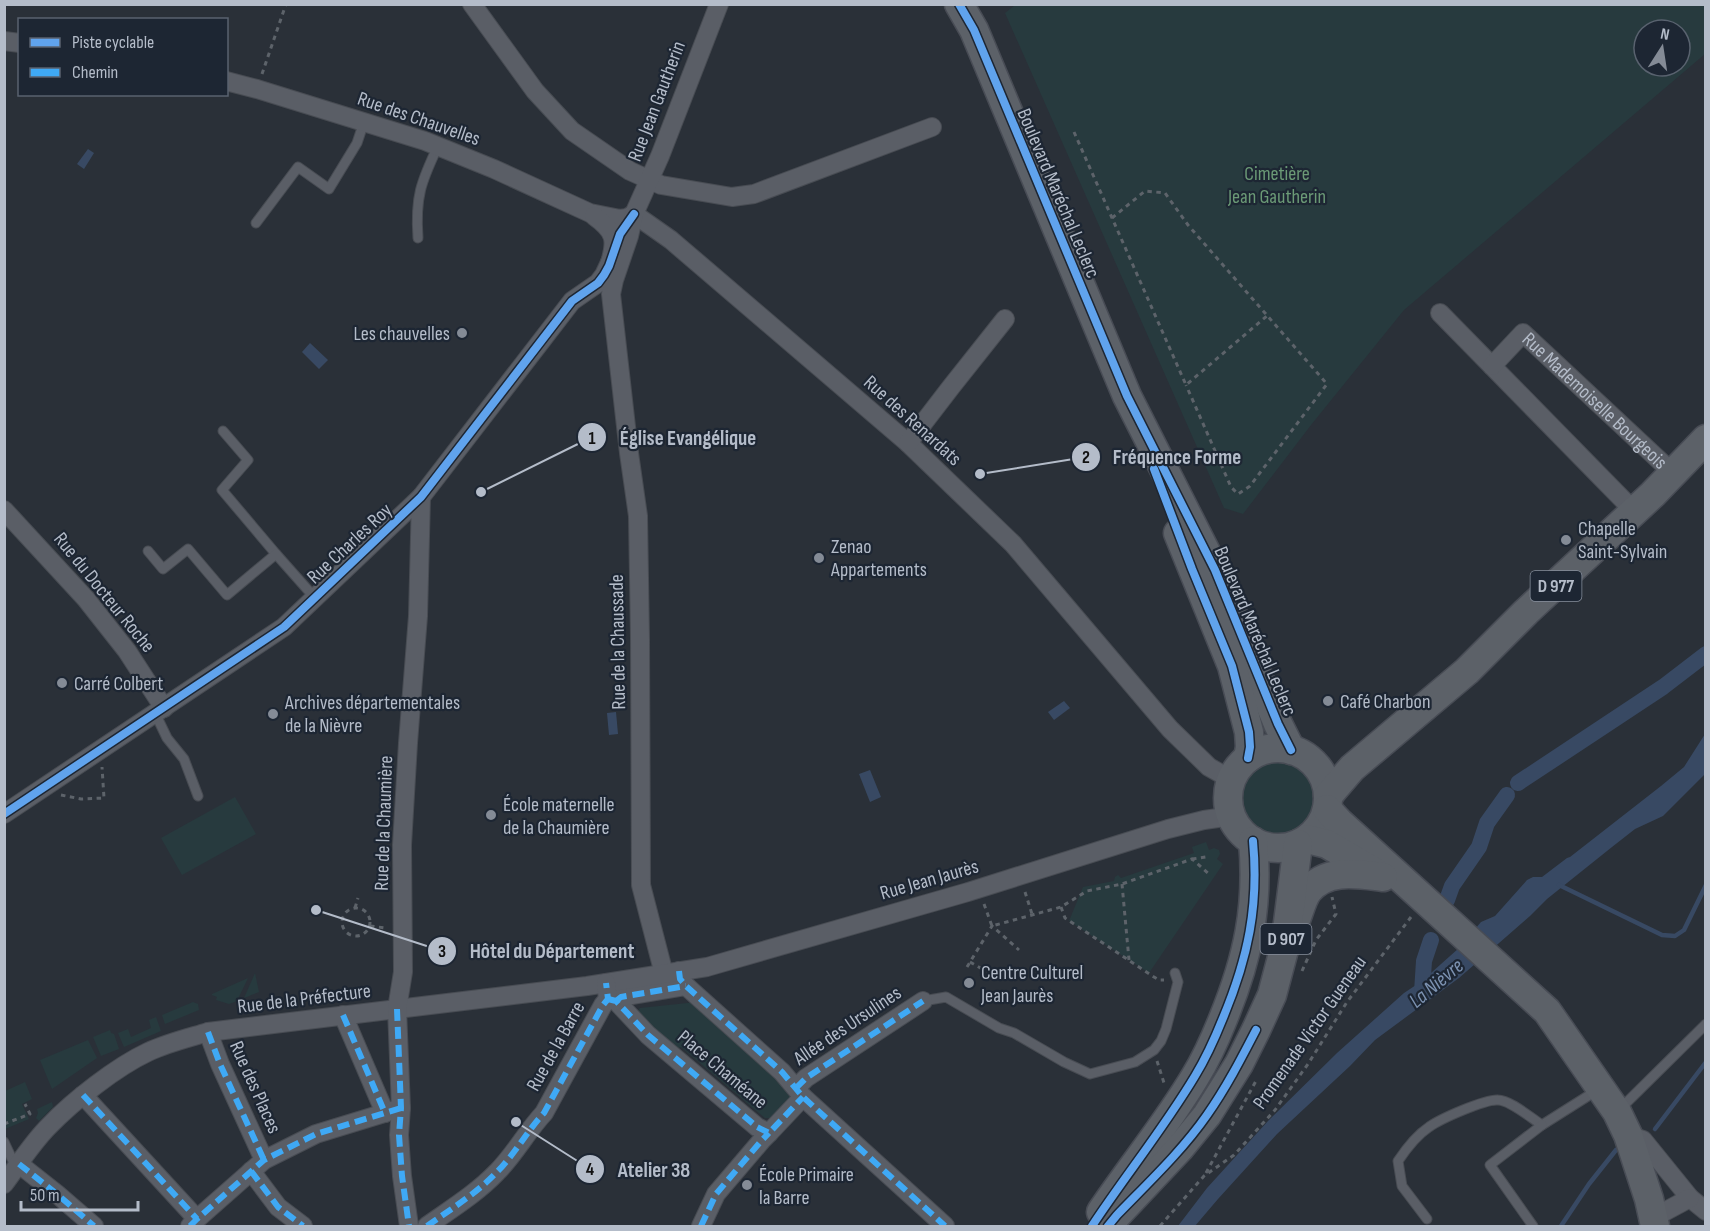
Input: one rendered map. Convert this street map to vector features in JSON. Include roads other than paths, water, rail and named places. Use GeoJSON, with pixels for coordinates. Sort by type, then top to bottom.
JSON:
{"type":"FeatureCollection","features":[{"type":"Feature","properties":{"kind":"main road","name":"Boulevard Maréchal Leclerc"},"geometry":{"type":"LineString","coordinates":[[960,4],[974,30],[1127,396],[1215,570],[1278,724],[1302,756]]}},
{"type":"Feature","properties":{"kind":"main road","name":"Boulevard Maréchal Leclerc"},"geometry":{"type":"LineString","coordinates":[[1127,396],[1192,569],[1232,666],[1250,741],[1240,769]]}},
{"type":"Feature","properties":{"kind":"main road","name":"Rue Mademoiselle Bourgeois"},"geometry":{"type":"LineString","coordinates":[[1328,803],[1344,776],[1467,671],[1526,612],[1635,512],[1706,439]]}},
{"type":"Feature","properties":{"kind":"main road","name":"Rue Mademoiselle Bourgeois"},"geometry":{"type":"LineString","coordinates":[[1302,756],[1344,757],[1401,727]]}},
{"type":"Feature","properties":{"kind":"main road"},"geometry":{"type":"LineString","coordinates":[[1276,748],[1302,756],[1321,772],[1326,784],[1328,803],[1323,820],[1316,831],[1303,841],[1283,848],[1253,841],[1240,830],[1232,816],[1229,798],[1240,769],[1261,751],[1276,748]]}},
{"type":"Feature","properties":{"kind":"main road"},"geometry":{"type":"LineString","coordinates":[[1328,803],[1339,822],[1547,1011],[1601,1088],[1623,1124],[1649,1199],[1654,1223]]}},
{"type":"Feature","properties":{"kind":"main road","name":"D 907"},"geometry":{"type":"LineString","coordinates":[[1092,1227],[1196,1076],[1235,989],[1251,930],[1255,889],[1253,841]]}},
{"type":"Feature","properties":{"kind":"main road"},"geometry":{"type":"LineString","coordinates":[[1303,841],[1319,841],[1332,846],[1425,899]]}},
{"type":"Feature","properties":{"kind":"main road","name":"D 907"},"geometry":{"type":"LineString","coordinates":[[1108,1227],[1207,1115],[1239,1064],[1272,995],[1285,946],[1303,841]]}},
{"type":"Feature","properties":{"kind":"main road"},"geometry":{"type":"LineString","coordinates":[[1285,946],[1307,892],[1319,882],[1328,876],[1345,873],[1383,877]]}},
{"type":"Feature","properties":{"kind":"street"},"geometry":{"type":"LineString","coordinates":[[472,4],[535,91],[572,130],[630,171],[661,185],[732,197],[754,194],[932,127]]}},
{"type":"Feature","properties":{"kind":"street","name":"Rue Jean Gautherin"},"geometry":{"type":"LineString","coordinates":[[638,207],[719,4]]}},
{"type":"Feature","properties":{"kind":"street","name":"Rue des Chauvelles"},"geometry":{"type":"LineString","coordinates":[[228,82],[438,146],[590,213],[607,225],[611,232],[614,245],[609,266]]}},
{"type":"Feature","properties":{"kind":"street","name":"Rue des Chauvelles"},"geometry":{"type":"LineString","coordinates":[[590,213],[620,219],[627,218],[638,207]]}},
{"type":"Feature","properties":{"kind":"street","name":"Rue des Renardats"},"geometry":{"type":"LineString","coordinates":[[638,207],[671,240],[909,443],[1013,544],[1170,729],[1209,767],[1240,769]]}},
{"type":"Feature","properties":{"kind":"street","name":"Rue Charles Roy"},"geometry":{"type":"LineString","coordinates":[[4,814],[284,627],[421,497],[575,298],[598,283],[609,266],[620,234],[638,207]]}},
{"type":"Feature","properties":{"kind":"street","name":"Rue de la Chaussade"},"geometry":{"type":"LineString","coordinates":[[638,207],[612,287],[611,302],[638,516],[641,885],[677,977]]}},
{"type":"Feature","properties":{"kind":"street"},"geometry":{"type":"LineString","coordinates":[[575,298],[600,299],[612,309]]}},
{"type":"Feature","properties":{"kind":"street"},"geometry":{"type":"LineString","coordinates":[[1440,313],[1635,512]]}},
{"type":"Feature","properties":{"kind":"street"},"geometry":{"type":"LineString","coordinates":[[909,443],[1005,319]]}},
{"type":"Feature","properties":{"kind":"street","name":"Rue Mademoiselle Bourgeois"},"geometry":{"type":"LineString","coordinates":[[1492,366],[1523,333],[1674,474]]}},
{"type":"Feature","properties":{"kind":"street","name":"Rue de la Chaumière"},"geometry":{"type":"LineString","coordinates":[[409,1227],[399,1135],[393,1110],[397,1009],[403,972],[402,845],[418,616],[421,497]]}},
{"type":"Feature","properties":{"kind":"street","name":"Rue du Docteur Roche"},"geometry":{"type":"LineString","coordinates":[[8,520],[86,599],[127,651],[159,710]]}},
{"type":"Feature","properties":{"kind":"street","name":"Rue Jean Jaurès"},"geometry":{"type":"LineString","coordinates":[[677,977],[1190,823],[1232,816]]}},
{"type":"Feature","properties":{"kind":"street","name":"Rue de la Chaumière"},"geometry":{"type":"LineString","coordinates":[[403,972],[417,1006]]}},
{"type":"Feature","properties":{"kind":"street"},"geometry":{"type":"LineString","coordinates":[[610,994],[621,997],[677,977]]}},
{"type":"Feature","properties":{"kind":"street","name":"Rue de la Préfecture"},"geometry":{"type":"LineString","coordinates":[[4,1184],[16,1162],[48,1127],[83,1095],[136,1058],[175,1041],[208,1032],[417,1006],[610,994],[677,977]]}},
{"type":"Feature","properties":{"kind":"street","name":"Place Chaméane"},"geometry":{"type":"LineString","coordinates":[[677,977],[782,1072],[800,1092],[945,1227]]}},
{"type":"Feature","properties":{"kind":"street","name":"Place Chaméane"},"geometry":{"type":"LineString","coordinates":[[610,994],[648,1035],[757,1127],[770,1133],[800,1092]]}},
{"type":"Feature","properties":{"kind":"street","name":"Rue de la Barre"},"geometry":{"type":"LineString","coordinates":[[427,1227],[476,1191],[498,1171],[544,1113],[610,994]]}},
{"type":"Feature","properties":{"kind":"street","name":"Allée des Ursulines"},"geometry":{"type":"LineString","coordinates":[[800,1092],[806,1078],[923,1001]]}},
{"type":"Feature","properties":{"kind":"street"},"geometry":{"type":"LineString","coordinates":[[83,1095],[194,1223],[257,1165],[316,1134],[393,1110],[343,1016]]}},
{"type":"Feature","properties":{"kind":"street","name":"Rue des Places"},"geometry":{"type":"LineString","coordinates":[[208,1032],[257,1165],[278,1207],[303,1227]]}},
{"type":"Feature","properties":{"kind":"street"},"geometry":{"type":"LineString","coordinates":[[1623,1124],[1644,1140],[1690,1198],[1706,1211]]}},
{"type":"Feature","properties":{"kind":"street"},"geometry":{"type":"LineString","coordinates":[[701,1227],[716,1194],[770,1133]]}},
{"type":"Feature","properties":{"kind":"street"},"geometry":{"type":"LineString","coordinates":[[16,1162],[94,1227]]}},
{"type":"Feature","properties":{"kind":"street"},"geometry":{"type":"LineString","coordinates":[[1654,1223],[1664,1212],[1690,1198]]}},
{"type":"Feature","properties":{"kind":"lane"},"geometry":{"type":"LineString","coordinates":[[256,223],[298,167],[329,189],[357,143],[364,122]]}},
{"type":"Feature","properties":{"kind":"lane"},"geometry":{"type":"LineString","coordinates":[[418,238],[416,213],[418,197],[424,176],[438,146]]}},
{"type":"Feature","properties":{"kind":"lane"},"geometry":{"type":"LineString","coordinates":[[223,431],[248,460],[222,490],[315,598]]}},
{"type":"Feature","properties":{"kind":"lane"},"geometry":{"type":"LineString","coordinates":[[148,550],[163,569],[188,549],[227,595],[276,554]]}},
{"type":"Feature","properties":{"kind":"lane"},"geometry":{"type":"LineString","coordinates":[[159,710],[167,738],[184,759],[198,796]]}},
{"type":"Feature","properties":{"kind":"lane"},"geometry":{"type":"LineString","coordinates":[[923,1001],[946,997],[999,1028],[1014,1033],[1090,1074],[1135,1062],[1154,1050],[1166,1029],[1178,982],[1174,973]]}},
{"type":"Feature","properties":{"kind":"lane"},"geometry":{"type":"LineString","coordinates":[[1623,1124],[1706,1024]]}},
{"type":"Feature","properties":{"kind":"lane"},"geometry":{"type":"LineString","coordinates":[[1533,1227],[1490,1165],[1542,1125],[1601,1088]]}},
{"type":"Feature","properties":{"kind":"lane"},"geometry":{"type":"LineString","coordinates":[[1427,1219],[1402,1186],[1398,1161],[1406,1149],[1429,1126],[1478,1104],[1498,1100],[1513,1106],[1542,1125]]}},
{"type":"Feature","properties":{"kind":"lane"},"geometry":{"type":"LineString","coordinates":[[4,1142],[16,1162]]}},
{"type":"Feature","properties":{"kind":"water"},"geometry":{"type":"Polygon","coordinates":[[[88,149],[94,153],[84,169],[77,164],[88,149]]]}},
{"type":"Feature","properties":{"kind":"water"},"geometry":{"type":"Polygon","coordinates":[[[310,343],[328,360],[319,369],[302,352],[310,343]]]}},
{"type":"Feature","properties":{"kind":"water"},"geometry":{"type":"Polygon","coordinates":[[[1064,701],[1070,708],[1054,720],[1048,712],[1064,701]]]}},
{"type":"Feature","properties":{"kind":"water"},"geometry":{"type":"Polygon","coordinates":[[[616,712],[618,734],[609,735],[607,713],[616,712]]]}},
{"type":"Feature","properties":{"kind":"water","name":"La Nièvre"},"geometry":{"type":"Polygon","coordinates":[[[1705,734],[1705,774],[1663,816],[1635,829],[1547,899],[1459,978],[1375,1040],[1277,1134],[1195,1226],[1178,1226],[1207,1188],[1268,1121],[1337,1053],[1459,948],[1481,922],[1495,916],[1527,880],[1542,877],[1570,857],[1684,767],[1705,734]]]}},
{"type":"Feature","properties":{"kind":"water"},"geometry":{"type":"Polygon","coordinates":[[[870,770],[881,797],[870,802],[859,774],[870,770]]]}},
{"type":"Feature","properties":{"kind":"waterway"},"geometry":{"type":"LineString","coordinates":[[1518,783],[1663,687],[1706,654]]}},
{"type":"Feature","properties":{"kind":"waterway"},"geometry":{"type":"LineString","coordinates":[[1447,900],[1452,886],[1479,847],[1487,823],[1507,795]]}},
{"type":"Feature","properties":{"kind":"waterway"},"geometry":{"type":"LineString","coordinates":[[1559,885],[1662,935],[1675,936],[1684,930],[1706,885]]}},
{"type":"Feature","properties":{"kind":"waterway"},"geometry":{"type":"LineString","coordinates":[[1422,992],[1424,961],[1431,940]]}},
{"type":"Feature","properties":{"kind":"waterway"},"geometry":{"type":"LineString","coordinates":[[1655,1129],[1706,1062]]}},
{"type":"Feature","properties":{"kind":"waterway"},"geometry":{"type":"LineString","coordinates":[[1561,1226],[1589,1184],[1616,1150]]}},
{"type":"Feature","properties":{"kind":"place","name":"Les chauvelles"},"geometry":{"type":"Point","coordinates":[462,333]}},
{"type":"Feature","properties":{"kind":"place","name":"Fréquence Forme"},"geometry":{"type":"Point","coordinates":[980,474]}},
{"type":"Feature","properties":{"kind":"place","name":"Église Evangélique"},"geometry":{"type":"Point","coordinates":[481,492]}},
{"type":"Feature","properties":{"kind":"place","name":"Chapelle Saint-Sylvain"},"geometry":{"type":"Point","coordinates":[1566,540]}},
{"type":"Feature","properties":{"kind":"place","name":"Zenao Appartements"},"geometry":{"type":"Point","coordinates":[819,558]}},
{"type":"Feature","properties":{"kind":"place","name":"Carré Colbert"},"geometry":{"type":"Point","coordinates":[62,683]}},
{"type":"Feature","properties":{"kind":"place","name":"Café Charbon"},"geometry":{"type":"Point","coordinates":[1328,701]}},
{"type":"Feature","properties":{"kind":"place","name":"Archives départementales de la Nièvre"},"geometry":{"type":"Point","coordinates":[273,714]}},
{"type":"Feature","properties":{"kind":"place","name":"École maternelle de la Chaumière"},"geometry":{"type":"Point","coordinates":[491,815]}},
{"type":"Feature","properties":{"kind":"place","name":"Hôtel du Département"},"geometry":{"type":"Point","coordinates":[316,910]}},
{"type":"Feature","properties":{"kind":"place","name":"Centre Culturel Jean Jaurès"},"geometry":{"type":"Point","coordinates":[969,983]}},
{"type":"Feature","properties":{"kind":"place","name":"Atelier 38"},"geometry":{"type":"Point","coordinates":[516,1122]}},
{"type":"Feature","properties":{"kind":"place","name":"École Primaire la Barre"},"geometry":{"type":"Point","coordinates":[747,1185]}},
{"type":"Feature","properties":{"kind":"park label","name":"Cimetière Jean Gautherin"},"geometry":{"type":"Point","coordinates":[1277,184]}}]}
